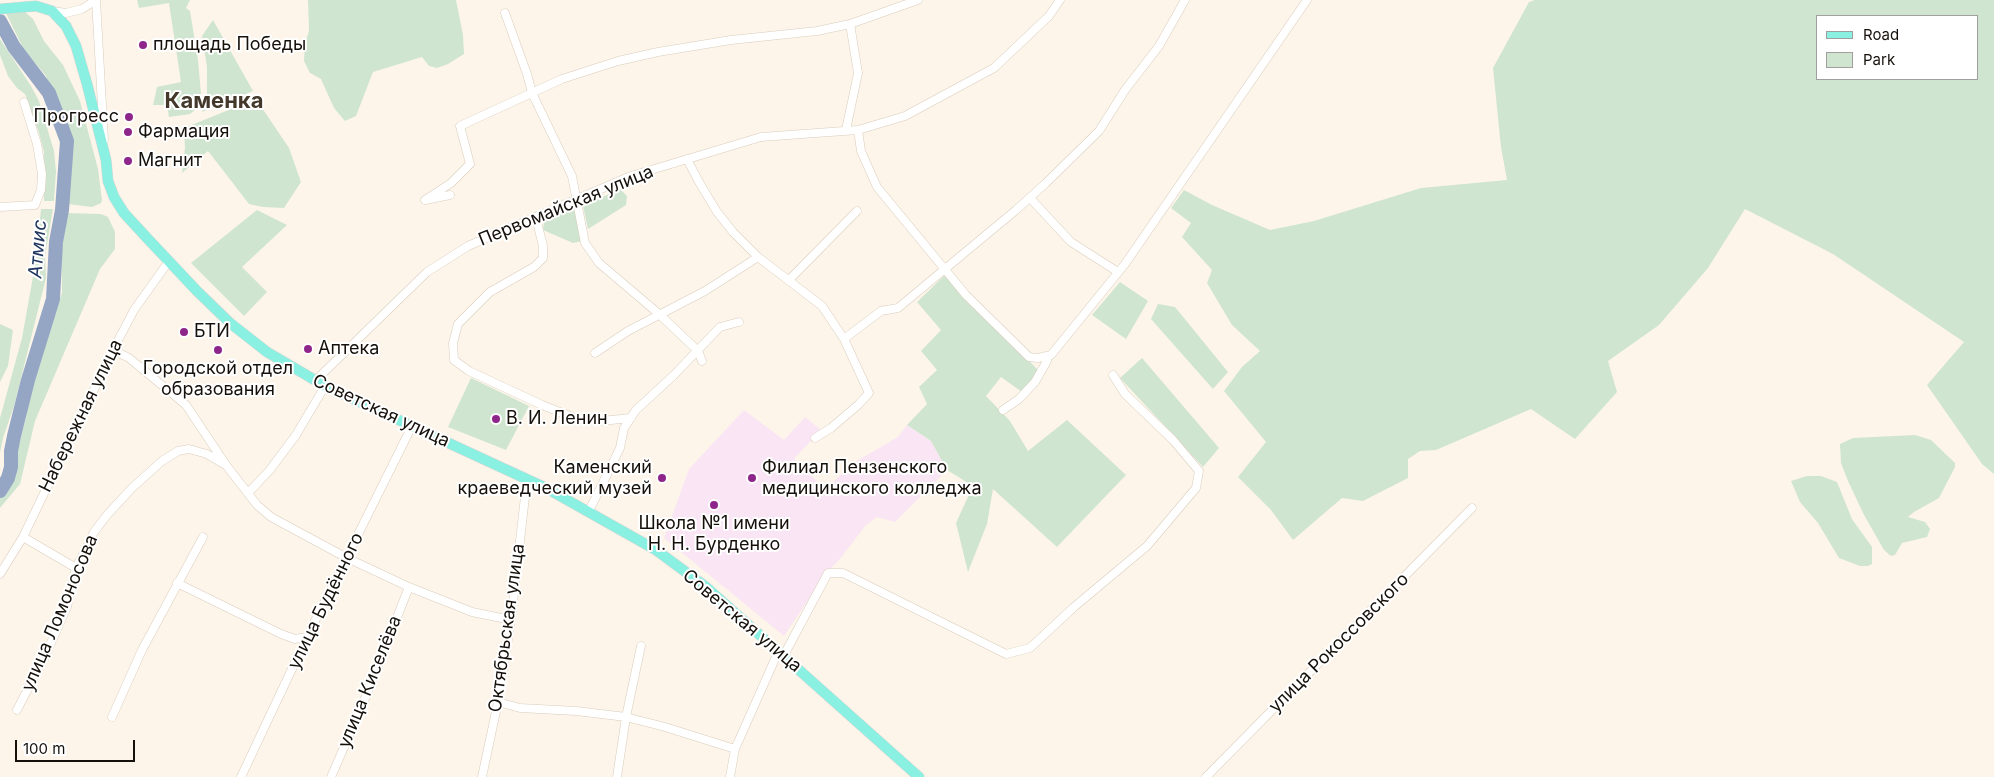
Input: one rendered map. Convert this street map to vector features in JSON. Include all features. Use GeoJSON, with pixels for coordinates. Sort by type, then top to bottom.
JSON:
{"type":"FeatureCollection","features":[{"type":"Feature","properties":{"kind":"main road"},"geometry":{"type":"LineString","coordinates":[[0,9],[36,6],[52,11]]}},
{"type":"Feature","properties":{"kind":"main road","name":"Советская улица"},"geometry":{"type":"LineString","coordinates":[[52,11],[66,26],[76,46],[106,160],[108,181],[114,197],[124,213],[230,323],[267,352],[321,383],[527,479],[589,511],[656,550],[706,587],[919,777]]}},
{"type":"Feature","properties":{"kind":"street","name":"Советская улица"},"geometry":{"type":"LineString","coordinates":[[52,11],[66,13],[82,9],[96,0],[106,160]]}},
{"type":"Feature","properties":{"kind":"street"},"geometry":{"type":"LineString","coordinates":[[450,195],[425,200],[451,184],[470,164],[460,126],[562,79],[618,61],[658,52],[731,40],[808,32],[850,24],[918,0]]}},
{"type":"Feature","properties":{"kind":"street","name":"Первомайская улица"},"geometry":{"type":"LineString","coordinates":[[248,493],[269,471],[296,435],[321,383],[428,272],[468,246],[630,176],[687,159],[761,137],[858,130],[905,116],[994,68],[1049,16],[1060,0]]}},
{"type":"Feature","properties":{"kind":"street"},"geometry":{"type":"LineString","coordinates":[[844,339],[881,311],[898,308],[1030,198],[1099,131],[1125,90],[1159,46],[1185,0]]}},
{"type":"Feature","properties":{"kind":"street"},"geometry":{"type":"LineString","coordinates":[[858,130],[861,151],[877,187],[966,295],[1029,357],[1038,358],[1051,355],[1118,272],[1307,0]]}},
{"type":"Feature","properties":{"kind":"street"},"geometry":{"type":"LineString","coordinates":[[505,13],[532,93],[572,176],[586,243],[600,263],[698,351],[702,361]]}},
{"type":"Feature","properties":{"kind":"street"},"geometry":{"type":"LineString","coordinates":[[846,130],[858,73],[850,24]]}},
{"type":"Feature","properties":{"kind":"street"},"geometry":{"type":"LineString","coordinates":[[0,207],[34,205],[41,190],[42,174],[37,144],[24,102]]}},
{"type":"Feature","properties":{"kind":"street"},"geometry":{"type":"LineString","coordinates":[[687,159],[698,182],[717,212],[733,232],[758,257],[822,306],[844,339],[869,393],[831,428],[815,438]]}},
{"type":"Feature","properties":{"kind":"street"},"geometry":{"type":"LineString","coordinates":[[1030,198],[1071,242],[1118,272]]}},
{"type":"Feature","properties":{"kind":"street"},"geometry":{"type":"LineString","coordinates":[[789,280],[857,211]]}},
{"type":"Feature","properties":{"kind":"street"},"geometry":{"type":"LineString","coordinates":[[536,218],[543,246],[543,258],[534,267],[490,292],[458,324],[452,343],[454,360],[470,371],[542,405],[576,418],[601,421],[631,418]]}},
{"type":"Feature","properties":{"kind":"street"},"geometry":{"type":"LineString","coordinates":[[595,353],[659,314],[704,291],[758,257]]}},
{"type":"Feature","properties":{"kind":"street","name":"Набережная улица"},"geometry":{"type":"LineString","coordinates":[[0,574],[23,536],[134,310],[169,261]]}},
{"type":"Feature","properties":{"kind":"street"},"geometry":{"type":"LineString","coordinates":[[589,511],[620,448],[624,428],[636,410],[698,351],[720,327],[739,322]]}},
{"type":"Feature","properties":{"kind":"street"},"geometry":{"type":"LineString","coordinates":[[113,350],[129,358],[186,405],[226,465],[257,505],[271,517],[348,558],[409,587],[472,612],[511,620]]}},
{"type":"Feature","properties":{"kind":"street"},"geometry":{"type":"LineString","coordinates":[[1003,410],[1019,399],[1035,382],[1047,361],[1047,356]]}},
{"type":"Feature","properties":{"kind":"street"},"geometry":{"type":"LineString","coordinates":[[730,777],[735,749],[781,653],[828,573],[843,573],[1006,654],[1030,648],[1074,607],[1147,546],[1196,488],[1198,471],[1173,440],[1125,394],[1113,375]]}},
{"type":"Feature","properties":{"kind":"street","name":"улица Будённого"},"geometry":{"type":"LineString","coordinates":[[241,777],[307,637],[348,558],[412,426]]}},
{"type":"Feature","properties":{"kind":"street","name":"улица Ломоносова"},"geometry":{"type":"LineString","coordinates":[[17,710],[67,607],[76,568],[94,532],[107,515],[132,488],[162,461],[178,451],[189,449],[207,454],[226,465]]}},
{"type":"Feature","properties":{"kind":"street","name":"Октябрьская улица"},"geometry":{"type":"LineString","coordinates":[[482,777],[498,702],[511,620],[527,479]]}},
{"type":"Feature","properties":{"kind":"street","name":"улица Рокоссовского"},"geometry":{"type":"LineString","coordinates":[[1206,777],[1472,508]]}},
{"type":"Feature","properties":{"kind":"street"},"geometry":{"type":"LineString","coordinates":[[23,536],[76,568]]}},
{"type":"Feature","properties":{"kind":"street"},"geometry":{"type":"LineString","coordinates":[[112,717],[142,650],[203,537]]}},
{"type":"Feature","properties":{"kind":"street"},"geometry":{"type":"LineString","coordinates":[[176,584],[281,634],[295,638],[307,637]]}},
{"type":"Feature","properties":{"kind":"street","name":"улица Киселёва"},"geometry":{"type":"LineString","coordinates":[[331,777],[362,706],[409,587]]}},
{"type":"Feature","properties":{"kind":"street"},"geometry":{"type":"LineString","coordinates":[[616,777],[641,646]]}},
{"type":"Feature","properties":{"kind":"street"},"geometry":{"type":"LineString","coordinates":[[498,702],[520,708],[576,711],[626,717],[735,749]]}},
{"type":"Feature","properties":{"kind":"shaded area"},"geometry":{"type":"Polygon","coordinates":[[[744,410],[784,440],[805,417],[821,430],[794,459],[825,489],[855,462],[898,437],[907,425],[931,441],[947,470],[895,522],[877,517],[866,525],[839,560],[827,572],[784,636],[664,538],[689,469],[744,410]]]}},
{"type":"Feature","properties":{"kind":"green space"},"geometry":{"type":"Polygon","coordinates":[[[137,0],[190,0],[186,8],[190,11],[201,94],[196,109],[190,114],[169,117],[167,105],[153,105],[157,87],[181,82],[169,3],[139,8],[137,0]]]}},
{"type":"Feature","properties":{"kind":"green space"},"geometry":{"type":"Polygon","coordinates":[[[308,0],[456,0],[463,35],[464,54],[448,64],[437,68],[429,66],[422,57],[373,72],[356,116],[345,121],[334,108],[321,79],[310,73],[304,61],[305,43],[309,31],[308,0]]]}},
{"type":"Feature","properties":{"kind":"green space"},"geometry":{"type":"Polygon","coordinates":[[[1535,0],[1994,0],[1994,474],[1982,464],[1927,385],[1964,342],[1833,254],[1745,209],[1708,268],[1659,325],[1608,361],[1617,392],[1575,439],[1531,409],[1436,450],[1420,451],[1408,459],[1408,478],[1363,501],[1342,498],[1293,540],[1271,510],[1238,477],[1266,442],[1224,391],[1242,367],[1260,351],[1232,325],[1207,283],[1212,270],[1182,237],[1191,223],[1171,208],[1184,190],[1212,205],[1270,230],[1314,221],[1421,188],[1507,180],[1501,147],[1493,68],[1529,2],[1535,0]]]}},
{"type":"Feature","properties":{"kind":"green space"},"geometry":{"type":"Polygon","coordinates":[[[25,12],[33,19],[44,41],[63,65],[80,101],[98,169],[102,200],[101,203],[92,207],[68,204],[72,156],[69,135],[46,76],[23,48],[6,13],[25,12]]]}},
{"type":"Feature","properties":{"kind":"green space"},"geometry":{"type":"Polygon","coordinates":[[[213,20],[253,91],[202,112],[207,100],[207,67],[202,36],[213,20]]]}},
{"type":"Feature","properties":{"kind":"green space"},"geometry":{"type":"Polygon","coordinates":[[[0,39],[39,101],[54,151],[56,172],[54,201],[44,201],[44,152],[39,133],[25,94],[17,88],[8,76],[0,55],[0,39]]]}},
{"type":"Feature","properties":{"kind":"green space"},"geometry":{"type":"Polygon","coordinates":[[[256,99],[289,148],[301,182],[284,208],[249,204],[208,151],[182,173],[185,148],[184,128],[256,99]]]}},
{"type":"Feature","properties":{"kind":"green space"},"geometry":{"type":"Polygon","coordinates":[[[620,189],[627,196],[626,205],[588,229],[583,206],[620,189]]]}},
{"type":"Feature","properties":{"kind":"green space"},"geometry":{"type":"Polygon","coordinates":[[[575,207],[582,241],[573,243],[543,230],[544,222],[575,207]]]}},
{"type":"Feature","properties":{"kind":"green space"},"geometry":{"type":"Polygon","coordinates":[[[41,209],[53,209],[45,256],[46,278],[14,406],[0,453],[0,418],[22,338],[34,271],[41,209]]]}},
{"type":"Feature","properties":{"kind":"green space"},"geometry":{"type":"Polygon","coordinates":[[[257,210],[287,225],[242,267],[267,292],[244,316],[191,263],[257,210]]]}},
{"type":"Feature","properties":{"kind":"green space"},"geometry":{"type":"Polygon","coordinates":[[[64,213],[101,214],[108,217],[115,232],[115,249],[100,269],[35,421],[20,484],[0,508],[0,495],[15,473],[15,459],[26,418],[29,392],[62,293],[61,228],[64,213]]]}},
{"type":"Feature","properties":{"kind":"green space"},"geometry":{"type":"Polygon","coordinates":[[[945,275],[1039,371],[1022,392],[1001,377],[986,396],[1010,421],[1028,451],[1067,420],[1126,475],[1057,547],[993,489],[987,524],[968,572],[956,523],[973,486],[947,470],[931,441],[907,425],[927,404],[919,387],[937,370],[921,351],[941,330],[917,302],[945,275]]]}},
{"type":"Feature","properties":{"kind":"green space"},"geometry":{"type":"Polygon","coordinates":[[[1120,282],[1148,301],[1126,339],[1092,315],[1120,282]]]}},
{"type":"Feature","properties":{"kind":"green space"},"geometry":{"type":"Polygon","coordinates":[[[1158,304],[1175,307],[1228,372],[1213,389],[1151,319],[1158,304]]]}},
{"type":"Feature","properties":{"kind":"green space"},"geometry":{"type":"Polygon","coordinates":[[[0,324],[13,330],[8,366],[0,382],[0,324]]]}},
{"type":"Feature","properties":{"kind":"green space"},"geometry":{"type":"Polygon","coordinates":[[[1142,358],[1219,448],[1203,467],[1120,378],[1142,358]]]}},
{"type":"Feature","properties":{"kind":"green space"},"geometry":{"type":"Polygon","coordinates":[[[471,378],[529,406],[506,450],[448,427],[471,378]]]}},
{"type":"Feature","properties":{"kind":"green space"},"geometry":{"type":"Polygon","coordinates":[[[1915,435],[1931,440],[1955,463],[1955,467],[1939,498],[1908,517],[1925,522],[1930,529],[1927,537],[1902,543],[1895,555],[1891,556],[1884,550],[1864,515],[1848,481],[1841,463],[1840,444],[1853,438],[1915,435]]]}},
{"type":"Feature","properties":{"kind":"green space"},"geometry":{"type":"Polygon","coordinates":[[[1807,476],[1821,476],[1837,482],[1852,519],[1872,547],[1872,564],[1860,566],[1839,558],[1818,523],[1800,502],[1791,481],[1807,476]]]}},
{"type":"Feature","properties":{"kind":"waterway","name":"Атмис"},"geometry":{"type":"LineString","coordinates":[[0,21],[14,47],[49,93],[67,141],[62,210],[56,242],[53,299],[28,380],[14,436],[8,478],[0,491]]}},
{"type":"Feature","properties":{"kind":"place","name":"площадь Победы"},"geometry":{"type":"Point","coordinates":[143,45]}},
{"type":"Feature","properties":{"kind":"place","name":"Прогресс"},"geometry":{"type":"Point","coordinates":[129,117]}},
{"type":"Feature","properties":{"kind":"place","name":"Фармация"},"geometry":{"type":"Point","coordinates":[128,132]}},
{"type":"Feature","properties":{"kind":"place","name":"Магнит"},"geometry":{"type":"Point","coordinates":[128,161]}},
{"type":"Feature","properties":{"kind":"place","name":"БТИ"},"geometry":{"type":"Point","coordinates":[184,332]}},
{"type":"Feature","properties":{"kind":"place","name":"Аптека"},"geometry":{"type":"Point","coordinates":[308,349]}},
{"type":"Feature","properties":{"kind":"place","name":"Городской отдел образования"},"geometry":{"type":"Point","coordinates":[218,350]}},
{"type":"Feature","properties":{"kind":"place","name":"В. И. Ленин"},"geometry":{"type":"Point","coordinates":[496,419]}},
{"type":"Feature","properties":{"kind":"place","name":"Каменский краеведческий музей"},"geometry":{"type":"Point","coordinates":[662,478]}},
{"type":"Feature","properties":{"kind":"place","name":"Филиал Пензенского медицинского колледжа"},"geometry":{"type":"Point","coordinates":[752,478]}},
{"type":"Feature","properties":{"kind":"place","name":"Школа №1 имени Н. Н. Бурденко"},"geometry":{"type":"Point","coordinates":[714,505]}},
{"type":"Feature","properties":{"kind":"district","name":"Каменка"},"geometry":{"type":"Point","coordinates":[214,101]}}]}
